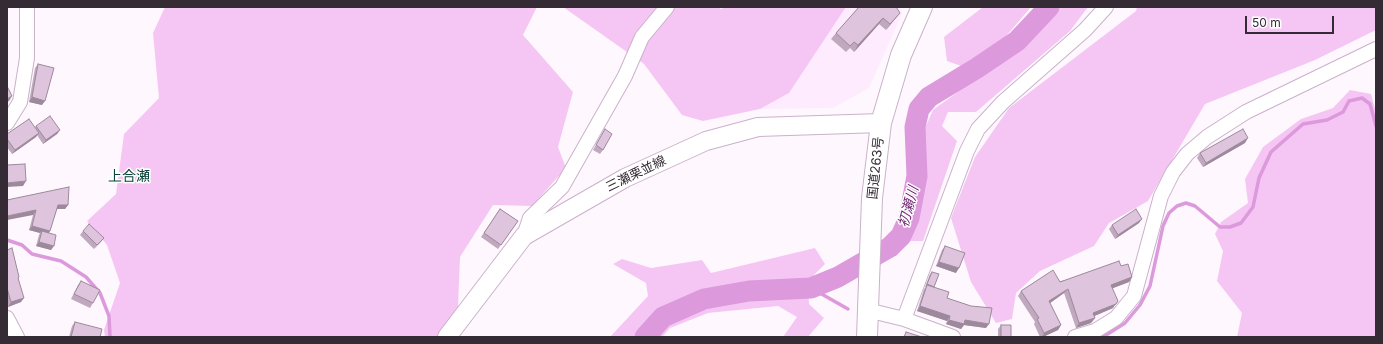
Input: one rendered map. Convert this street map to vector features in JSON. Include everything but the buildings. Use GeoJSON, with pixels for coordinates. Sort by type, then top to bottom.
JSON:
{"type":"FeatureCollection","features":[{"type":"Feature","properties":{"kind":"highway","name":"国道263号"},"geometry":{"type":"LineString","coordinates":[[867,337],[872,198],[881,124],[901,55],[922,7]]}},
{"type":"Feature","properties":{"kind":"main road","name":"三瀬栗並線"},"geometry":{"type":"LineString","coordinates":[[447,337],[524,236],[625,178],[706,141],[758,127],[881,124]]}},
{"type":"Feature","properties":{"kind":"street"},"geometry":{"type":"LineString","coordinates":[[7,123],[20,102],[27,58],[27,7]]}},
{"type":"Feature","properties":{"kind":"street"},"geometry":{"type":"LineString","coordinates":[[524,236],[530,218],[562,187],[625,76],[642,37],[667,7]]}},
{"type":"Feature","properties":{"kind":"street"},"geometry":{"type":"LineString","coordinates":[[904,319],[967,152],[978,129],[1003,102],[1085,30],[1106,7]]}},
{"type":"Feature","properties":{"kind":"street"},"geometry":{"type":"LineString","coordinates":[[1075,337],[1095,331],[1116,318],[1134,296],[1161,196],[1173,172],[1187,154],[1207,137],[1246,112],[1376,48]]}},
{"type":"Feature","properties":{"kind":"street"},"geometry":{"type":"LineString","coordinates":[[867,310],[904,319],[953,337]]}},
{"type":"Feature","properties":{"kind":"street"},"geometry":{"type":"LineString","coordinates":[[7,318],[17,337]]}},
{"type":"Feature","properties":{"kind":"shaded area"},"geometry":{"type":"Polygon","coordinates":[[[165,7],[537,7],[523,35],[573,92],[558,147],[566,168],[532,206],[493,205],[460,257],[458,307],[437,337],[105,337],[104,330],[120,283],[107,245],[87,221],[116,194],[124,134],[159,98],[153,33],[165,7]]]}},
{"type":"Feature","properties":{"kind":"shaded area"},"geometry":{"type":"Polygon","coordinates":[[[563,7],[719,7],[720,9],[727,7],[846,7],[789,93],[760,109],[703,121],[682,115],[644,64],[563,7]]]}},
{"type":"Feature","properties":{"kind":"shaded area"},"geometry":{"type":"Polygon","coordinates":[[[846,7],[900,7],[902,14],[869,88],[833,108],[760,109],[789,93],[846,7]]]}},
{"type":"Feature","properties":{"kind":"shaded area"},"geometry":{"type":"Polygon","coordinates":[[[983,7],[1031,7],[1001,42],[961,66],[947,61],[944,37],[983,7]]]}},
{"type":"Feature","properties":{"kind":"shaded area"},"geometry":{"type":"Polygon","coordinates":[[[1054,7],[1088,7],[1070,31],[976,112],[948,112],[942,126],[957,141],[923,241],[909,241],[925,179],[922,135],[933,110],[1022,45],[1054,7]]]}},
{"type":"Feature","properties":{"kind":"shaded area"},"geometry":{"type":"Polygon","coordinates":[[[1137,7],[1376,7],[1376,30],[1315,60],[1205,104],[1148,201],[1109,223],[1094,246],[1040,271],[1016,293],[1012,319],[996,323],[971,282],[951,218],[975,157],[1009,108],[1136,11],[1137,7]]]}},
{"type":"Feature","properties":{"kind":"shaded area"},"geometry":{"type":"Polygon","coordinates":[[[1350,90],[1371,94],[1376,112],[1376,337],[1237,337],[1242,313],[1217,281],[1223,251],[1215,234],[1221,222],[1248,203],[1245,179],[1263,147],[1301,119],[1333,108],[1350,90]]]}},
{"type":"Feature","properties":{"kind":"shaded area"},"geometry":{"type":"Polygon","coordinates":[[[815,248],[825,264],[808,281],[809,304],[824,318],[808,337],[783,337],[797,317],[778,306],[708,313],[670,328],[662,337],[610,337],[648,296],[646,283],[613,264],[622,259],[651,268],[702,260],[711,273],[815,248]]]}},
{"type":"Feature","properties":{"kind":"waterway","name":"初瀬川"},"geometry":{"type":"LineString","coordinates":[[645,337],[663,317],[704,299],[749,291],[811,288],[838,277],[890,247],[901,236],[909,218],[917,176],[915,127],[919,109],[929,97],[977,68],[1017,41],[1049,7]]}},
{"type":"Feature","properties":{"kind":"waterway"},"geometry":{"type":"LineString","coordinates":[[1103,337],[1125,323],[1140,305],[1150,286],[1163,226],[1169,213],[1177,206],[1186,203],[1195,206],[1220,227],[1230,227],[1241,223],[1253,207],[1259,178],[1271,152],[1303,124],[1327,120],[1343,112],[1349,101],[1362,98],[1370,104],[1376,126]]}},
{"type":"Feature","properties":{"kind":"waterway"},"geometry":{"type":"LineString","coordinates":[[7,240],[22,245],[32,254],[61,261],[86,277],[100,293],[109,316],[110,337]]}},
{"type":"Feature","properties":{"kind":"waterway"},"geometry":{"type":"LineString","coordinates":[[811,288],[848,309]]}},
{"type":"Feature","properties":{"kind":"district","name":"上合瀬"},"geometry":{"type":"Point","coordinates":[129,177]}}]}
